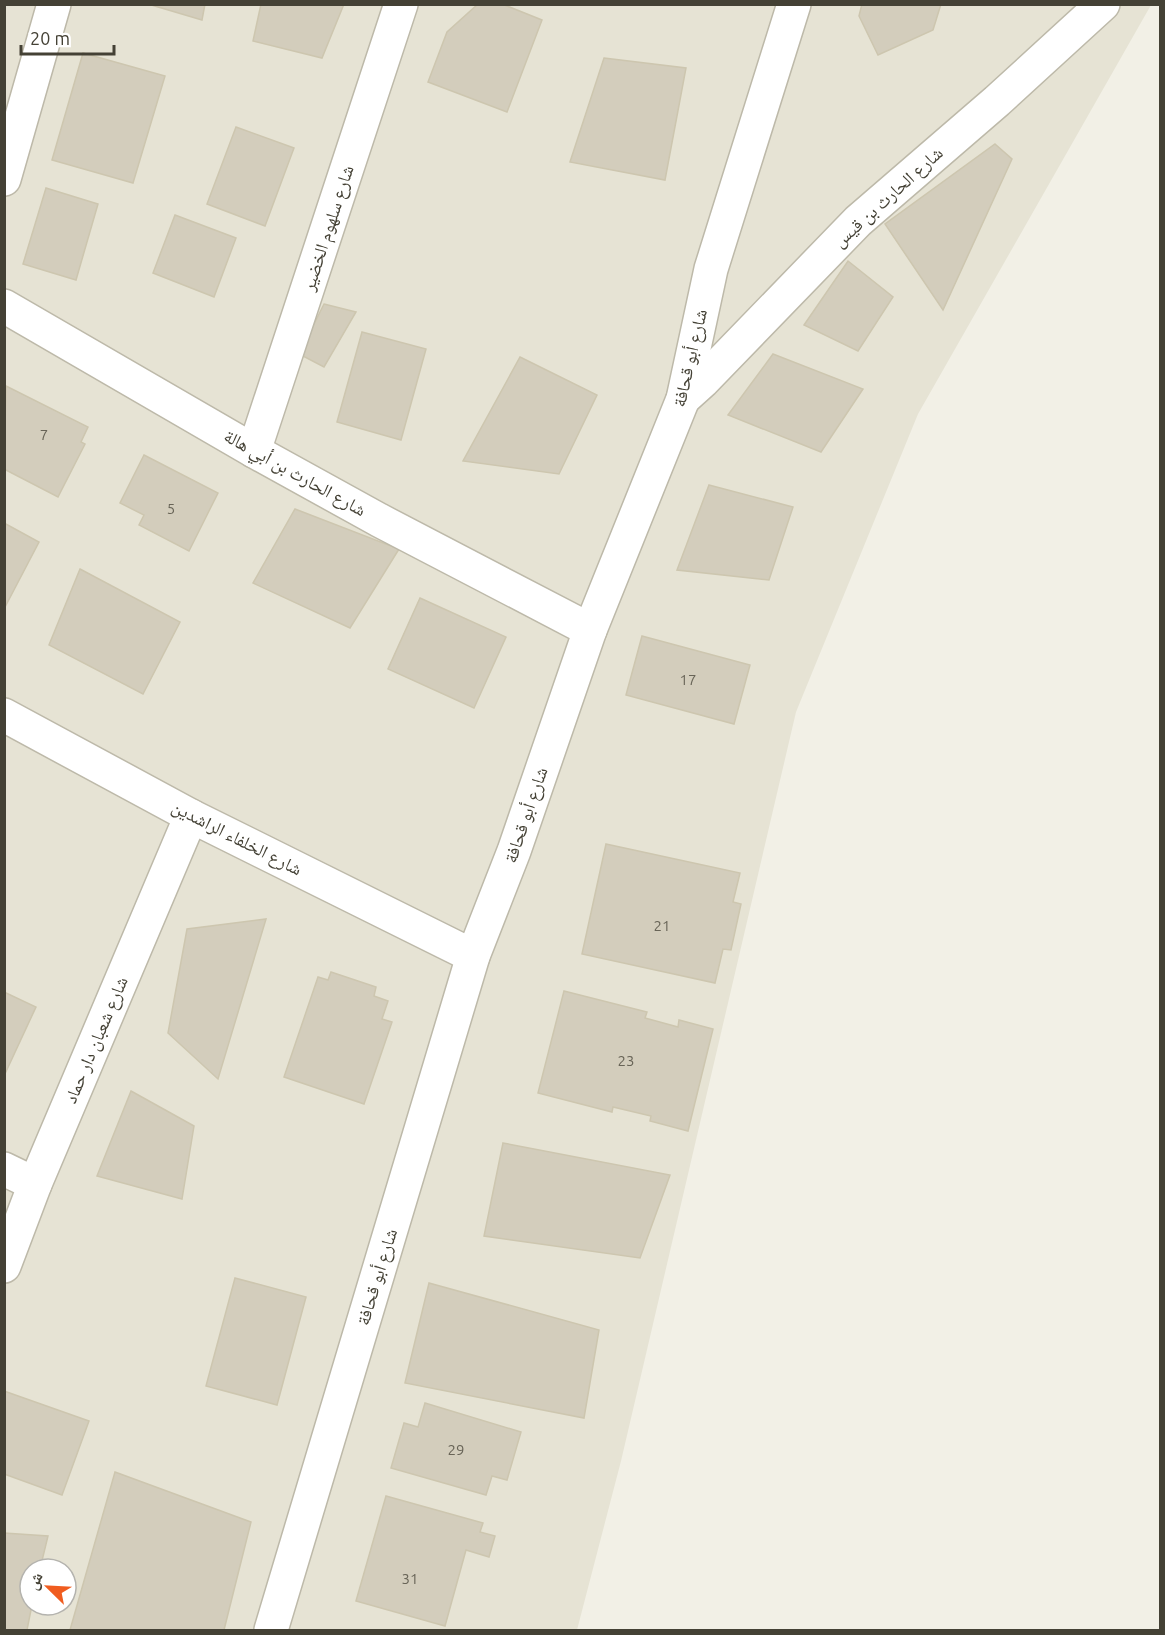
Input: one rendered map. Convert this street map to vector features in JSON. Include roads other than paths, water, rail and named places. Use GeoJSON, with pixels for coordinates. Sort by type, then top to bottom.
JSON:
{"type":"FeatureCollection","features":[{"type":"Feature","properties":{"kind":"street"},"geometry":{"type":"LineString","coordinates":[[4,179],[54,4]]}},
{"type":"Feature","properties":{"kind":"street","name":"شارع سلهوم الخضير"},"geometry":{"type":"LineString","coordinates":[[254,451],[401,4]]}},
{"type":"Feature","properties":{"kind":"street","name":"شارع أبو قحافة"},"geometry":{"type":"LineString","coordinates":[[271,1630],[473,956],[514,851],[590,630],[683,399],[711,269],[794,4]]}},
{"type":"Feature","properties":{"kind":"street","name":"شارع الحارث بن قيس"},"geometry":{"type":"LineString","coordinates":[[683,399],[858,221],[997,101],[1103,4]]}},
{"type":"Feature","properties":{"kind":"street","name":"شارع الحارث بن أبي هالة"},"geometry":{"type":"LineString","coordinates":[[4,306],[254,451],[379,520],[590,630]]}},
{"type":"Feature","properties":{"kind":"street","name":"شارع الخلفاء الراشدين"},"geometry":{"type":"LineString","coordinates":[[4,715],[191,816],[473,956]]}},
{"type":"Feature","properties":{"kind":"street","name":"شارع شعبان دار حماد"},"geometry":{"type":"LineString","coordinates":[[4,1266],[35,1184],[191,816]]}},
{"type":"Feature","properties":{"kind":"street"},"geometry":{"type":"LineString","coordinates":[[4,1169],[35,1184]]}}]}
